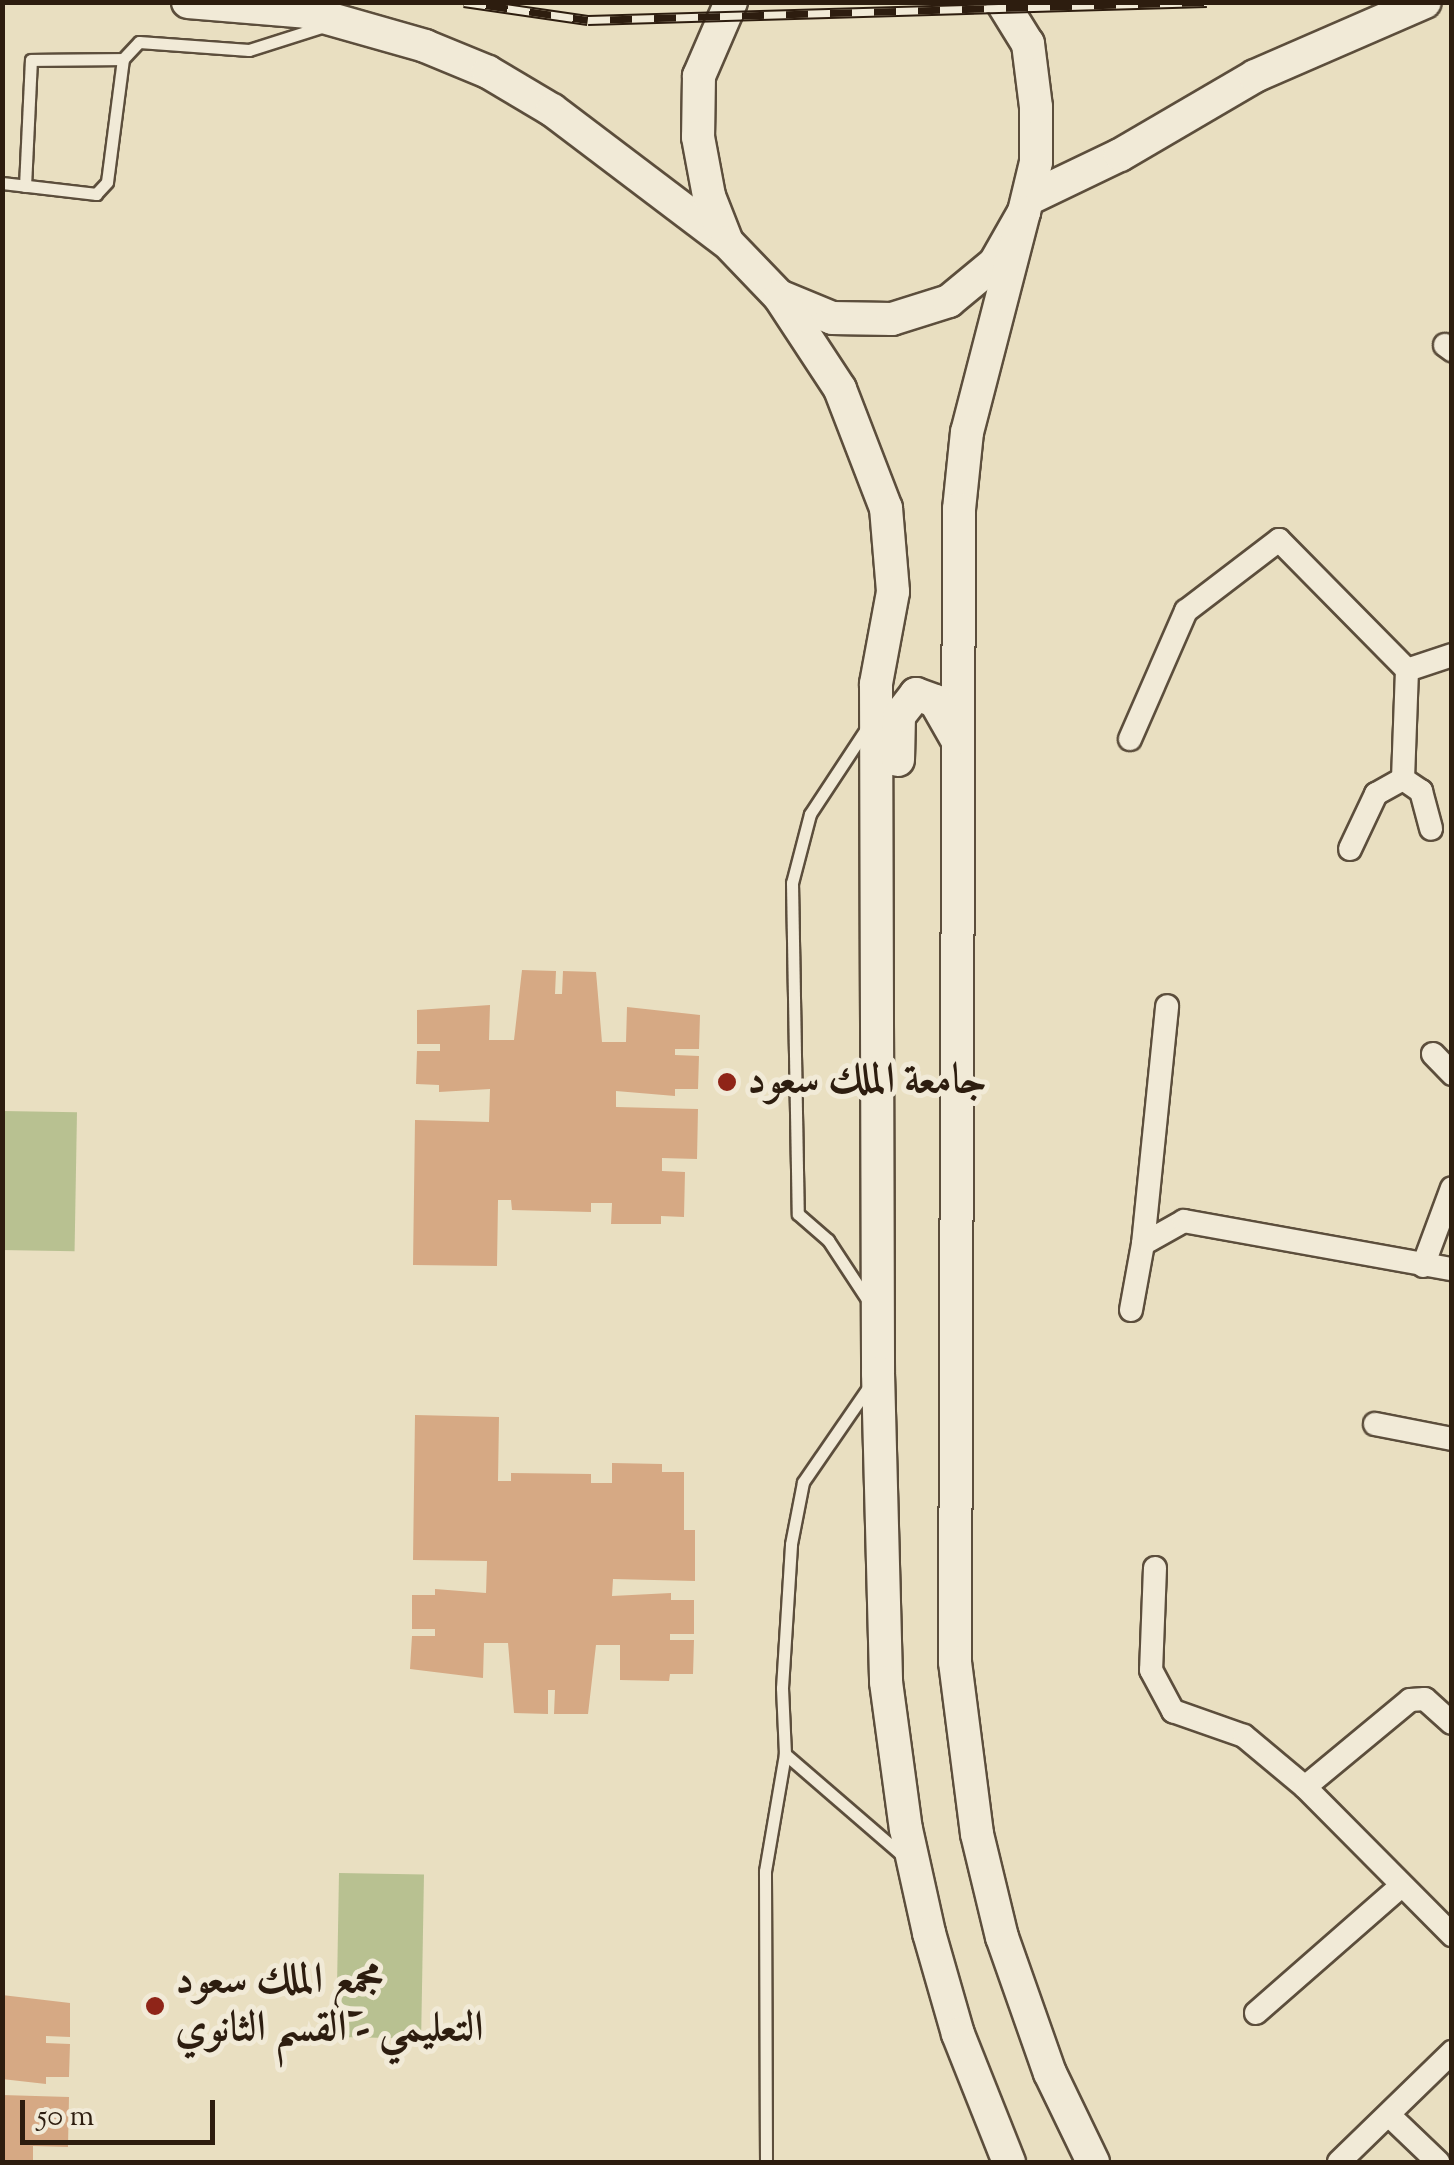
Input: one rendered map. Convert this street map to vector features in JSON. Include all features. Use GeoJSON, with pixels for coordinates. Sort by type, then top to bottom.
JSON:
{"type":"FeatureCollection","features":[{"type":"Feature","properties":{"kind":"street"},"geometry":{"type":"LineString","coordinates":[[188,2],[340,21],[488,72],[552,110],[727,242],[779,296],[840,390],[886,508],[893,592],[876,713],[878,1373],[885,1666],[914,1866],[958,2034],[1009,2162]]}},
{"type":"Feature","properties":{"kind":"street"},"geometry":{"type":"LineString","coordinates":[[727,242],[709,196],[698,137],[699,76],[730,2]]}},
{"type":"Feature","properties":{"kind":"street"},"geometry":{"type":"LineString","coordinates":[[1002,2],[1030,60],[1036,162],[962,460],[954,1501],[960,1734],[1002,1937],[1086,2149],[1108,2162]]}},
{"type":"Feature","properties":{"kind":"street"},"geometry":{"type":"LineString","coordinates":[[779,296],[832,318],[892,319],[950,301],[995,262],[1026,205],[1255,76],[1425,2]]}},
{"type":"Feature","properties":{"kind":"street"},"geometry":{"type":"LineString","coordinates":[[1130,739],[1186,611],[1279,540],[1407,670],[1403,779]]}},
{"type":"Feature","properties":{"kind":"street"},"geometry":{"type":"LineString","coordinates":[[1407,670],[1452,655]]}},
{"type":"Feature","properties":{"kind":"street"},"geometry":{"type":"LineString","coordinates":[[877,822],[898,769],[899,716],[907,699],[916,694],[935,702],[958,742]]}},
{"type":"Feature","properties":{"kind":"street"},"geometry":{"type":"LineString","coordinates":[[1403,779],[1421,791],[1430,828]]}},
{"type":"Feature","properties":{"kind":"street"},"geometry":{"type":"LineString","coordinates":[[1350,849],[1376,794],[1403,779]]}},
{"type":"Feature","properties":{"kind":"street"},"geometry":{"type":"LineString","coordinates":[[1132,1310],[1143,1244],[1167,1006]]}},
{"type":"Feature","properties":{"kind":"street"},"geometry":{"type":"LineString","coordinates":[[1432,1054],[1452,1074]]}},
{"type":"Feature","properties":{"kind":"street"},"geometry":{"type":"LineString","coordinates":[[1423,1266],[1452,1188]]}},
{"type":"Feature","properties":{"kind":"street"},"geometry":{"type":"LineString","coordinates":[[1143,1244],[1184,1221],[1452,1269]]}},
{"type":"Feature","properties":{"kind":"street"},"geometry":{"type":"LineString","coordinates":[[1375,1424],[1452,1439]]}},
{"type":"Feature","properties":{"kind":"street"},"geometry":{"type":"LineString","coordinates":[[1155,1568],[1152,1670],[1172,1711],[1244,1736],[1305,1787],[1398,1888],[1452,1935]]}},
{"type":"Feature","properties":{"kind":"street"},"geometry":{"type":"LineString","coordinates":[[1305,1787],[1410,1700],[1425,1699],[1452,1723]]}},
{"type":"Feature","properties":{"kind":"street"},"geometry":{"type":"LineString","coordinates":[[1256,2012],[1398,1888]]}},
{"type":"Feature","properties":{"kind":"street"},"geometry":{"type":"LineString","coordinates":[[1339,2162],[1392,2118],[1452,2052]]}},
{"type":"Feature","properties":{"kind":"street"},"geometry":{"type":"LineString","coordinates":[[1392,2118],[1438,2162]]}},
{"type":"Feature","properties":{"kind":"lane"},"geometry":{"type":"LineString","coordinates":[[2,183],[96,194],[108,182],[123,60],[139,42],[249,50],[340,21]]}},
{"type":"Feature","properties":{"kind":"lane"},"geometry":{"type":"LineString","coordinates":[[25,186],[31,60],[123,60]]}},
{"type":"Feature","properties":{"kind":"lane"},"geometry":{"type":"LineString","coordinates":[[876,713],[810,814],[792,883],[798,1214],[828,1240],[878,1316]]}},
{"type":"Feature","properties":{"kind":"lane"},"geometry":{"type":"LineString","coordinates":[[766,2162],[765,1871],[785,1754],[788,1580],[803,1482],[878,1373]]}},
{"type":"Feature","properties":{"kind":"lane"},"geometry":{"type":"LineString","coordinates":[[785,1754],[914,1866]]}},
{"type":"Feature","properties":{"kind":"green space"},"geometry":{"type":"Polygon","coordinates":[[[3,1111],[77,1112],[75,1251],[2,1250],[3,1111]]]}},
{"type":"Feature","properties":{"kind":"green space"},"geometry":{"type":"Polygon","coordinates":[[[339,1873],[424,1874],[421,2038],[336,2037],[339,1873]]]}},
{"type":"Feature","properties":{"kind":"building"},"geometry":{"type":"Polygon","coordinates":[[[522,970],[556,971],[555,994],[562,994],[563,971],[596,972],[602,1042],[626,1042],[627,1007],[700,1015],[699,1049],[675,1049],[675,1055],[699,1056],[698,1089],[675,1089],[675,1096],[616,1091],[616,1107],[698,1109],[697,1159],[662,1158],[662,1171],[685,1172],[684,1217],[661,1216],[661,1224],[611,1224],[612,1203],[591,1203],[591,1212],[512,1210],[511,1200],[498,1200],[497,1266],[413,1265],[415,1120],[489,1122],[490,1089],[439,1092],[439,1085],[416,1084],[417,1051],[440,1051],[440,1044],[417,1044],[417,1010],[490,1005],[489,1040],[514,1040],[522,970]]]}},
{"type":"Feature","properties":{"kind":"building"},"geometry":{"type":"Polygon","coordinates":[[[415,1415],[499,1417],[498,1481],[511,1481],[511,1473],[591,1474],[591,1483],[612,1483],[612,1463],[662,1464],[662,1472],[684,1472],[684,1530],[695,1530],[695,1581],[613,1579],[612,1596],[671,1593],[671,1600],[694,1600],[694,1634],[670,1634],[670,1640],[694,1640],[693,1674],[670,1674],[669,1681],[620,1680],[620,1645],[596,1645],[588,1714],[554,1714],[555,1690],[548,1690],[548,1714],[514,1713],[508,1643],[484,1643],[483,1678],[410,1669],[412,1636],[435,1636],[435,1629],[412,1629],[412,1595],[435,1595],[435,1589],[486,1593],[487,1561],[413,1560],[415,1415]]]}},
{"type":"Feature","properties":{"kind":"building"},"geometry":{"type":"Polygon","coordinates":[[[2,1995],[70,2003],[70,2037],[46,2036],[46,2043],[70,2044],[69,2077],[46,2077],[46,2084],[2,2079],[2,1995]]]}},
{"type":"Feature","properties":{"kind":"building"},"geometry":{"type":"Polygon","coordinates":[[[2,2095],[69,2097],[68,2147],[33,2146],[33,2162],[2,2162],[2,2095]]]}},
{"type":"Feature","properties":{"kind":"railway"},"geometry":{"type":"LineString","coordinates":[[464,2],[588,20],[1207,2]]}},
{"type":"Feature","properties":{"kind":"place","name":"جامعة الملك سعود"},"geometry":{"type":"Point","coordinates":[727,1082]}},
{"type":"Feature","properties":{"kind":"place","name":"مجمع الملك سعود التعليمي - القسم الثانوي"},"geometry":{"type":"Point","coordinates":[155,2006]}}]}
